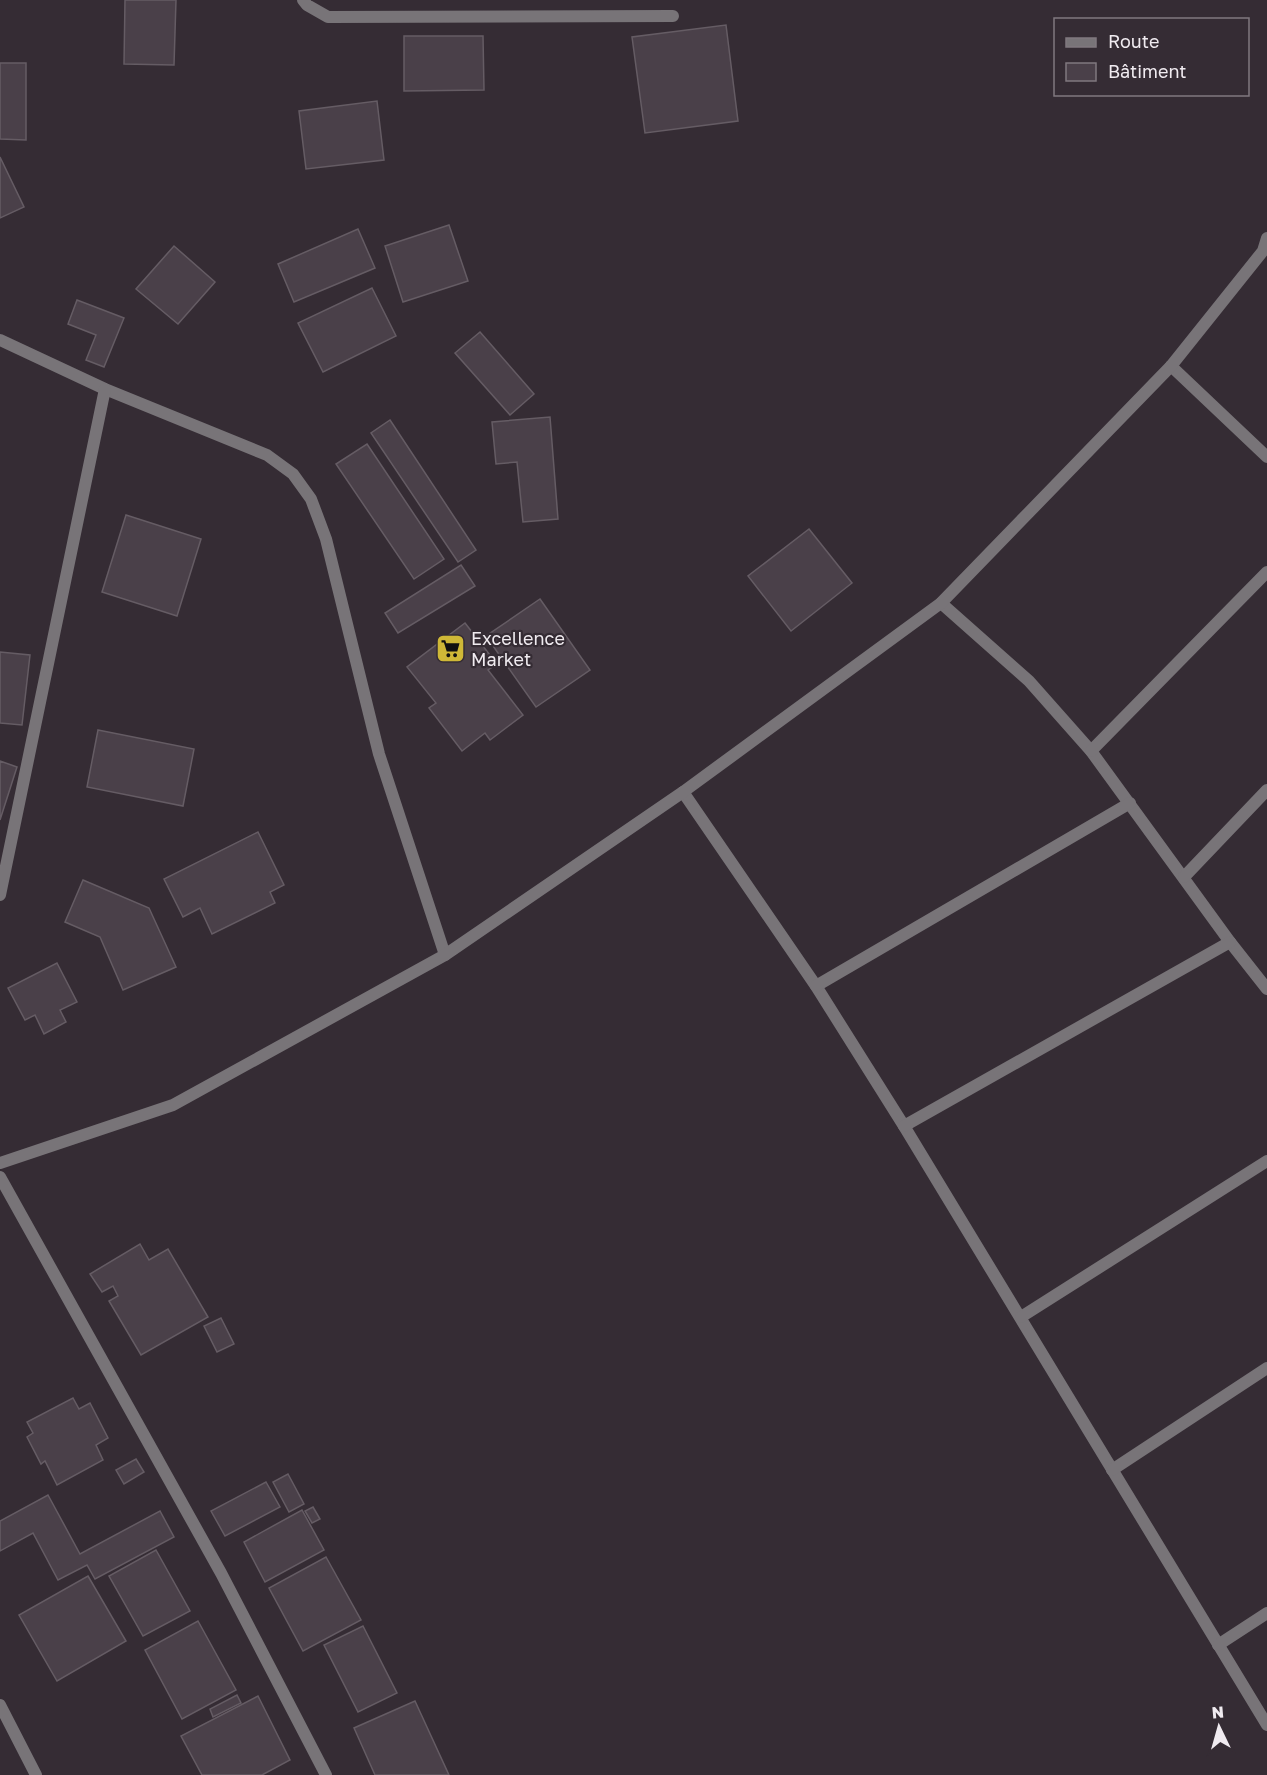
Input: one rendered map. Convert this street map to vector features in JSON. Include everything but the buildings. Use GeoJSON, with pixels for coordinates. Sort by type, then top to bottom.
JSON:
{"type":"FeatureCollection","features":[{"type":"Feature","properties":{"kind":"street"},"geometry":{"type":"LineString","coordinates":[[303,0],[307,5],[328,17],[673,16]]}},
{"type":"Feature","properties":{"kind":"street"},"geometry":{"type":"LineString","coordinates":[[0,1163],[173,1105],[445,955],[682,792],[941,603],[1171,366],[1263,251],[1267,238]]}},
{"type":"Feature","properties":{"kind":"street"},"geometry":{"type":"LineString","coordinates":[[0,340],[105,388],[267,455],[293,474],[311,499],[326,539],[379,754],[445,955]]}},
{"type":"Feature","properties":{"kind":"street"},"geometry":{"type":"LineString","coordinates":[[1171,366],[1267,457]]}},
{"type":"Feature","properties":{"kind":"street"},"geometry":{"type":"LineString","coordinates":[[0,895],[105,388]]}},
{"type":"Feature","properties":{"kind":"street"},"geometry":{"type":"LineString","coordinates":[[1091,751],[1267,572]]}},
{"type":"Feature","properties":{"kind":"street"},"geometry":{"type":"LineString","coordinates":[[941,603],[1029,681],[1091,751],[1230,942],[1267,988]]}},
{"type":"Feature","properties":{"kind":"street"},"geometry":{"type":"LineString","coordinates":[[1184,877],[1267,790]]}},
{"type":"Feature","properties":{"kind":"street"},"geometry":{"type":"LineString","coordinates":[[682,792],[816,986],[904,1126],[1267,1725]]}},
{"type":"Feature","properties":{"kind":"street"},"geometry":{"type":"LineString","coordinates":[[816,986],[1130,803]]}},
{"type":"Feature","properties":{"kind":"street"},"geometry":{"type":"LineString","coordinates":[[904,1126],[1230,942]]}},
{"type":"Feature","properties":{"kind":"street"},"geometry":{"type":"LineString","coordinates":[[1021,1317],[1267,1161]]}},
{"type":"Feature","properties":{"kind":"street"},"geometry":{"type":"LineString","coordinates":[[0,1177],[215,1563],[326,1775]]}},
{"type":"Feature","properties":{"kind":"street"},"geometry":{"type":"LineString","coordinates":[[1112,1470],[1267,1368]]}},
{"type":"Feature","properties":{"kind":"street"},"geometry":{"type":"LineString","coordinates":[[1218,1645],[1267,1613]]}},
{"type":"Feature","properties":{"kind":"street"},"geometry":{"type":"LineString","coordinates":[[0,1705],[36,1775]]}},
{"type":"Feature","properties":{"kind":"place","name":"Excellence Market"},"geometry":{"type":"Point","coordinates":[450,649]}}]}
